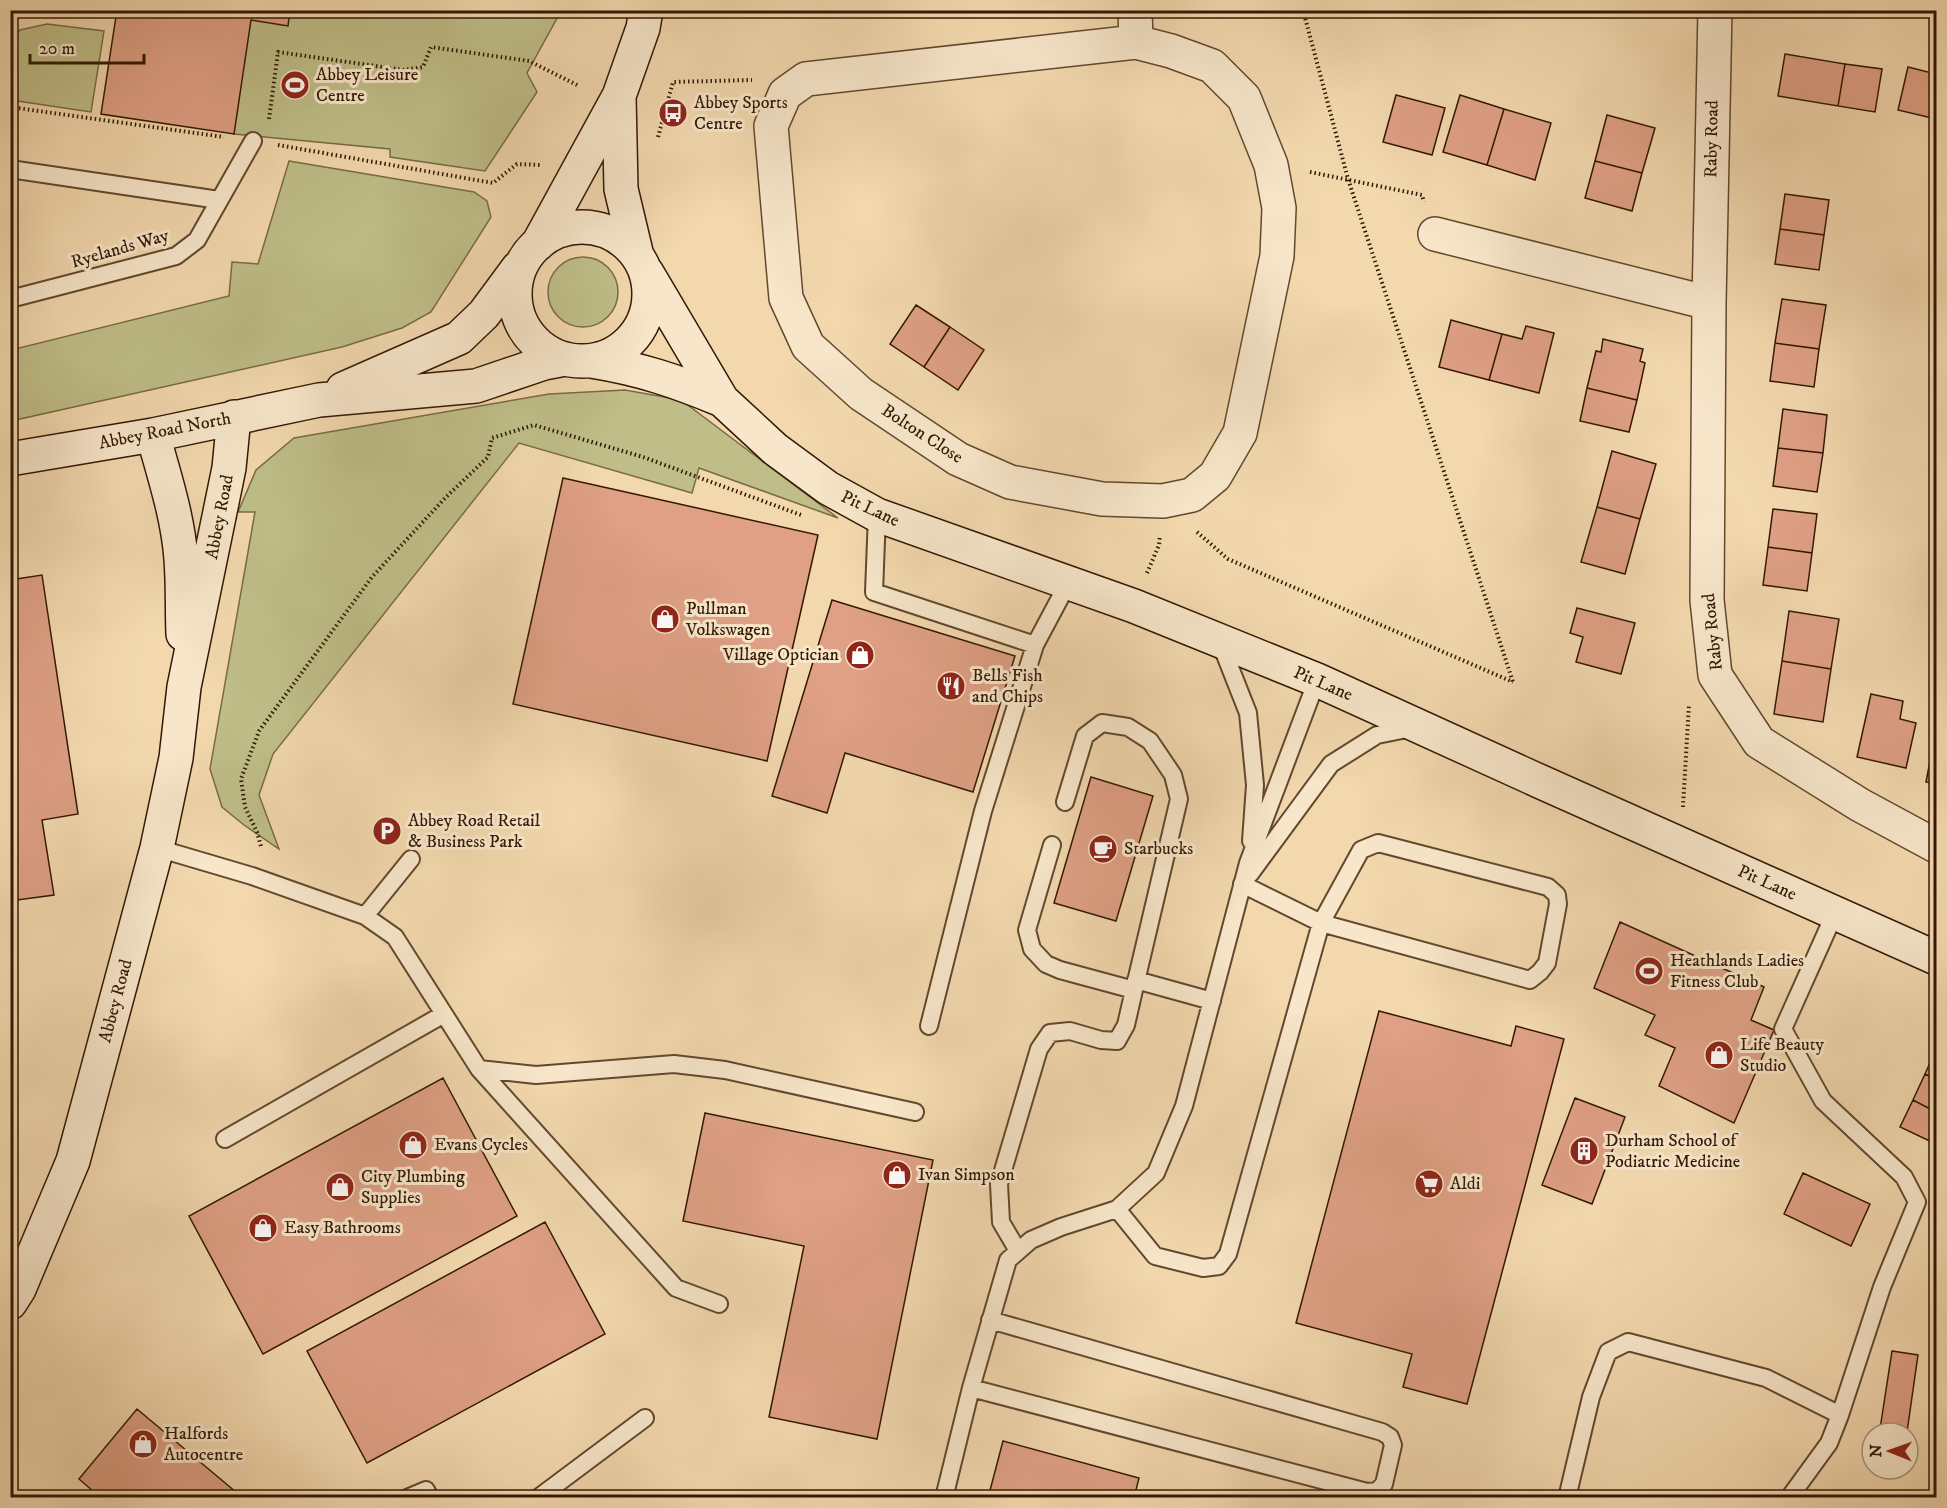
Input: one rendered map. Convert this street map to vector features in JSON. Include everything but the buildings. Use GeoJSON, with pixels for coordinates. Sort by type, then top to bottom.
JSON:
{"type":"FeatureCollection","features":[{"type":"Feature","properties":{"kind":"street"},"geometry":{"type":"LineString","coordinates":[[578,360],[546,351],[531,338],[520,321],[515,301],[516,281],[619,96],[643,28],[646,10]]}},
{"type":"Feature","properties":{"kind":"street","name":"Raby Road"},"geometry":{"type":"LineString","coordinates":[[1715,10],[1709,303],[1707,600],[1715,675],[1759,742],[1860,805],[1936,846]]}},
{"type":"Feature","properties":{"kind":"street","name":"Bolton Close"},"geometry":{"type":"LineString","coordinates":[[1136,26],[1171,51],[1212,66],[1244,98],[1271,165],[1279,208],[1277,256],[1240,433],[1215,476],[1192,495],[1163,501],[1102,499],[1010,482],[958,459],[861,394],[808,346],[786,298],[771,126],[785,94],[807,80],[1136,26]]}},
{"type":"Feature","properties":{"kind":"street"},"geometry":{"type":"LineString","coordinates":[[319,400],[476,386],[544,363],[610,356],[626,345],[639,330],[647,312],[650,292],[621,189],[619,96]]}},
{"type":"Feature","properties":{"kind":"street"},"geometry":{"type":"LineString","coordinates":[[319,400],[459,338],[484,314],[530,253],[555,232],[576,227],[598,228],[618,236],[641,262]]}},
{"type":"Feature","properties":{"kind":"street"},"geometry":{"type":"LineString","coordinates":[[1436,234],[1709,303]]}},
{"type":"Feature","properties":{"kind":"street","name":"Pit Lane"},"geometry":{"type":"LineString","coordinates":[[641,262],[722,400],[775,448],[828,488],[878,515],[1134,606],[1317,680],[1936,958]]}},
{"type":"Feature","properties":{"kind":"street","name":"Pit Lane"},"geometry":{"type":"LineString","coordinates":[[578,360],[627,367],[667,378],[722,400]]}},
{"type":"Feature","properties":{"kind":"street","name":"Abbey Road North"},"geometry":{"type":"LineString","coordinates":[[10,459],[153,435],[319,400]]}},
{"type":"Feature","properties":{"kind":"street","name":"Abbey Road"},"geometry":{"type":"LineString","coordinates":[[10,1303],[19,1288],[73,1161],[157,848],[176,758],[184,687],[230,468],[234,417]]}},
{"type":"Feature","properties":{"kind":"street","name":"Abbey Road"},"geometry":{"type":"LineString","coordinates":[[153,435],[171,502],[181,558],[184,687]]}},
{"type":"Feature","properties":{"kind":"lane","name":"Ryelands Way"},"geometry":{"type":"LineString","coordinates":[[10,298],[176,256],[197,240],[219,200],[259,142]]}},
{"type":"Feature","properties":{"kind":"lane"},"geometry":{"type":"LineString","coordinates":[[10,169],[219,200]]}},
{"type":"Feature","properties":{"kind":"lane"},"geometry":{"type":"LineString","coordinates":[[878,515],[874,592],[1035,645]]}},
{"type":"Feature","properties":{"kind":"lane"},"geometry":{"type":"LineString","coordinates":[[929,1026],[983,811],[1035,645],[1068,582]]}},
{"type":"Feature","properties":{"kind":"lane"},"geometry":{"type":"LineString","coordinates":[[1219,640],[1248,713],[1255,785],[1245,875]]}},
{"type":"Feature","properties":{"kind":"lane"},"geometry":{"type":"LineString","coordinates":[[944,1497],[971,1388],[1008,1260],[1031,1240],[1061,1227],[1118,1209],[1156,1173],[1184,1106],[1245,875],[1317,680]]}},
{"type":"Feature","properties":{"kind":"lane"},"geometry":{"type":"LineString","coordinates":[[1018,1251],[1001,1222],[999,1184],[1039,1049],[1050,1033],[1070,1031],[1101,1040],[1117,1041],[1126,1024],[1179,799],[1173,775],[1150,741],[1128,727],[1102,723],[1084,736],[1065,802]]}},
{"type":"Feature","properties":{"kind":"lane"},"geometry":{"type":"LineString","coordinates":[[1245,875],[1248,876],[1331,764],[1377,735],[1420,727]]}},
{"type":"Feature","properties":{"kind":"lane"},"geometry":{"type":"LineString","coordinates":[[1118,1209],[1155,1256],[1203,1268],[1219,1266],[1228,1254],[1322,922],[1361,850],[1378,843],[1548,887],[1557,895],[1558,904],[1547,963],[1530,980],[1322,922],[1245,875]]}},
{"type":"Feature","properties":{"kind":"lane"},"geometry":{"type":"LineString","coordinates":[[1052,845],[1027,930],[1032,949],[1046,964],[1060,970],[1212,1001]]}},
{"type":"Feature","properties":{"kind":"lane"},"geometry":{"type":"LineString","coordinates":[[157,848],[252,876],[365,916],[395,937],[479,1069],[676,1288],[719,1304]]}},
{"type":"Feature","properties":{"kind":"lane"},"geometry":{"type":"LineString","coordinates":[[365,916],[411,860]]}},
{"type":"Feature","properties":{"kind":"lane"},"geometry":{"type":"LineString","coordinates":[[1789,1497],[1829,1443],[1840,1416],[1881,1287],[1917,1202],[1904,1177],[1823,1101],[1783,1029],[1835,913]]}},
{"type":"Feature","properties":{"kind":"lane"},"geometry":{"type":"LineString","coordinates":[[225,1139],[444,1014]]}},
{"type":"Feature","properties":{"kind":"lane"},"geometry":{"type":"LineString","coordinates":[[479,1069],[536,1075],[674,1064],[724,1070],[915,1112]]}},
{"type":"Feature","properties":{"kind":"lane"},"geometry":{"type":"LineString","coordinates":[[971,1388],[1367,1492],[1377,1491],[1384,1484],[1393,1445],[1390,1437],[1382,1432],[990,1320]]}},
{"type":"Feature","properties":{"kind":"lane"},"geometry":{"type":"LineString","coordinates":[[1567,1497],[1591,1397],[1608,1353],[1628,1342],[1767,1378],[1840,1416]]}},
{"type":"Feature","properties":{"kind":"lane"},"geometry":{"type":"LineString","coordinates":[[538,1497],[645,1418]]}},
{"type":"Feature","properties":{"kind":"lane"},"geometry":{"type":"LineString","coordinates":[[406,1497],[426,1490],[430,1497]]}},
{"type":"Feature","properties":{"kind":"path"},"geometry":{"type":"LineString","coordinates":[[1163,501],[1228,559],[1513,682],[1348,179],[1303,10]]}},
{"type":"Feature","properties":{"kind":"path"},"geometry":{"type":"LineString","coordinates":[[259,142],[278,52],[404,69],[423,67],[431,47],[529,62],[579,86]]}},
{"type":"Feature","properties":{"kind":"path"},"geometry":{"type":"LineString","coordinates":[[658,138],[673,82],[807,80]]}},
{"type":"Feature","properties":{"kind":"path"},"geometry":{"type":"LineString","coordinates":[[10,107],[259,142],[493,183],[517,164],[579,167]]}},
{"type":"Feature","properties":{"kind":"path"},"geometry":{"type":"LineString","coordinates":[[1271,165],[1422,195],[1436,234]]}},
{"type":"Feature","properties":{"kind":"path"},"geometry":{"type":"LineString","coordinates":[[261,846],[245,807],[241,779],[259,731],[372,577],[446,497],[488,458],[492,438],[534,425],[643,457],[805,517]]}},
{"type":"Feature","properties":{"kind":"path"},"geometry":{"type":"LineString","coordinates":[[1134,606],[1159,545],[1163,501]]}},
{"type":"Feature","properties":{"kind":"path"},"geometry":{"type":"LineString","coordinates":[[1681,845],[1690,699],[1715,675]]}},
{"type":"Feature","properties":{"kind":"shaded area","name":"Abbey Leisure Centre"},"geometry":{"type":"Polygon","coordinates":[[[117,11],[561,11],[527,73],[537,92],[485,171],[390,157],[390,149],[234,134],[117,11]]]}},
{"type":"Feature","properties":{"kind":"shaded area"},"geometry":{"type":"Polygon","coordinates":[[[47,24],[104,31],[91,112],[11,100],[11,42],[20,30],[47,24]]]}},
{"type":"Feature","properties":{"kind":"shaded area"},"geometry":{"type":"Polygon","coordinates":[[[289,161],[474,192],[487,201],[491,217],[431,312],[402,328],[342,347],[11,421],[11,350],[229,296],[232,262],[258,264],[289,161]]]}},
{"type":"Feature","properties":{"kind":"shaded area"},"geometry":{"type":"Polygon","coordinates":[[[583,257],[596,260],[608,267],[615,279],[618,292],[615,305],[608,317],[596,324],[583,327],[570,324],[558,317],[551,305],[548,292],[551,279],[558,267],[570,260],[583,257]]]}},
{"type":"Feature","properties":{"kind":"shaded area"},"geometry":{"type":"Polygon","coordinates":[[[625,390],[681,400],[838,518],[699,468],[692,493],[519,443],[273,754],[259,795],[279,849],[222,807],[210,769],[255,512],[238,512],[256,470],[294,438],[549,394],[625,390]]]}},
{"type":"Feature","properties":{"kind":"place","name":"Abbey Leisure Centre"},"geometry":{"type":"Point","coordinates":[295,85]}},
{"type":"Feature","properties":{"kind":"place","name":"Abbey Sports Centre"},"geometry":{"type":"Point","coordinates":[673,113]}},
{"type":"Feature","properties":{"kind":"place","name":"Pullman Volkswagen"},"geometry":{"type":"Point","coordinates":[665,619]}},
{"type":"Feature","properties":{"kind":"place","name":"Village Optician"},"geometry":{"type":"Point","coordinates":[860,655]}},
{"type":"Feature","properties":{"kind":"place","name":"Bells Fish and Chips"},"geometry":{"type":"Point","coordinates":[951,686]}},
{"type":"Feature","properties":{"kind":"place","name":"Abbey Road Retail & Business Park"},"geometry":{"type":"Point","coordinates":[387,831]}},
{"type":"Feature","properties":{"kind":"place","name":"Starbucks"},"geometry":{"type":"Point","coordinates":[1103,849]}},
{"type":"Feature","properties":{"kind":"place","name":"Heathlands Ladies Fitness Club"},"geometry":{"type":"Point","coordinates":[1649,971]}},
{"type":"Feature","properties":{"kind":"place","name":"Life Beauty Studio"},"geometry":{"type":"Point","coordinates":[1719,1055]}},
{"type":"Feature","properties":{"kind":"place","name":"Evans Cycles"},"geometry":{"type":"Point","coordinates":[413,1145]}},
{"type":"Feature","properties":{"kind":"place","name":"Durham School of Podiatric Medicine"},"geometry":{"type":"Point","coordinates":[1584,1151]}},
{"type":"Feature","properties":{"kind":"place","name":"Ivan Simpson"},"geometry":{"type":"Point","coordinates":[897,1175]}},
{"type":"Feature","properties":{"kind":"place","name":"Aldi"},"geometry":{"type":"Point","coordinates":[1429,1184]}},
{"type":"Feature","properties":{"kind":"place","name":"City Plumbing Supplies"},"geometry":{"type":"Point","coordinates":[340,1187]}},
{"type":"Feature","properties":{"kind":"place","name":"Easy Bathrooms"},"geometry":{"type":"Point","coordinates":[263,1228]}},
{"type":"Feature","properties":{"kind":"place","name":"Halfords Autocentre"},"geometry":{"type":"Point","coordinates":[143,1444]}}]}
